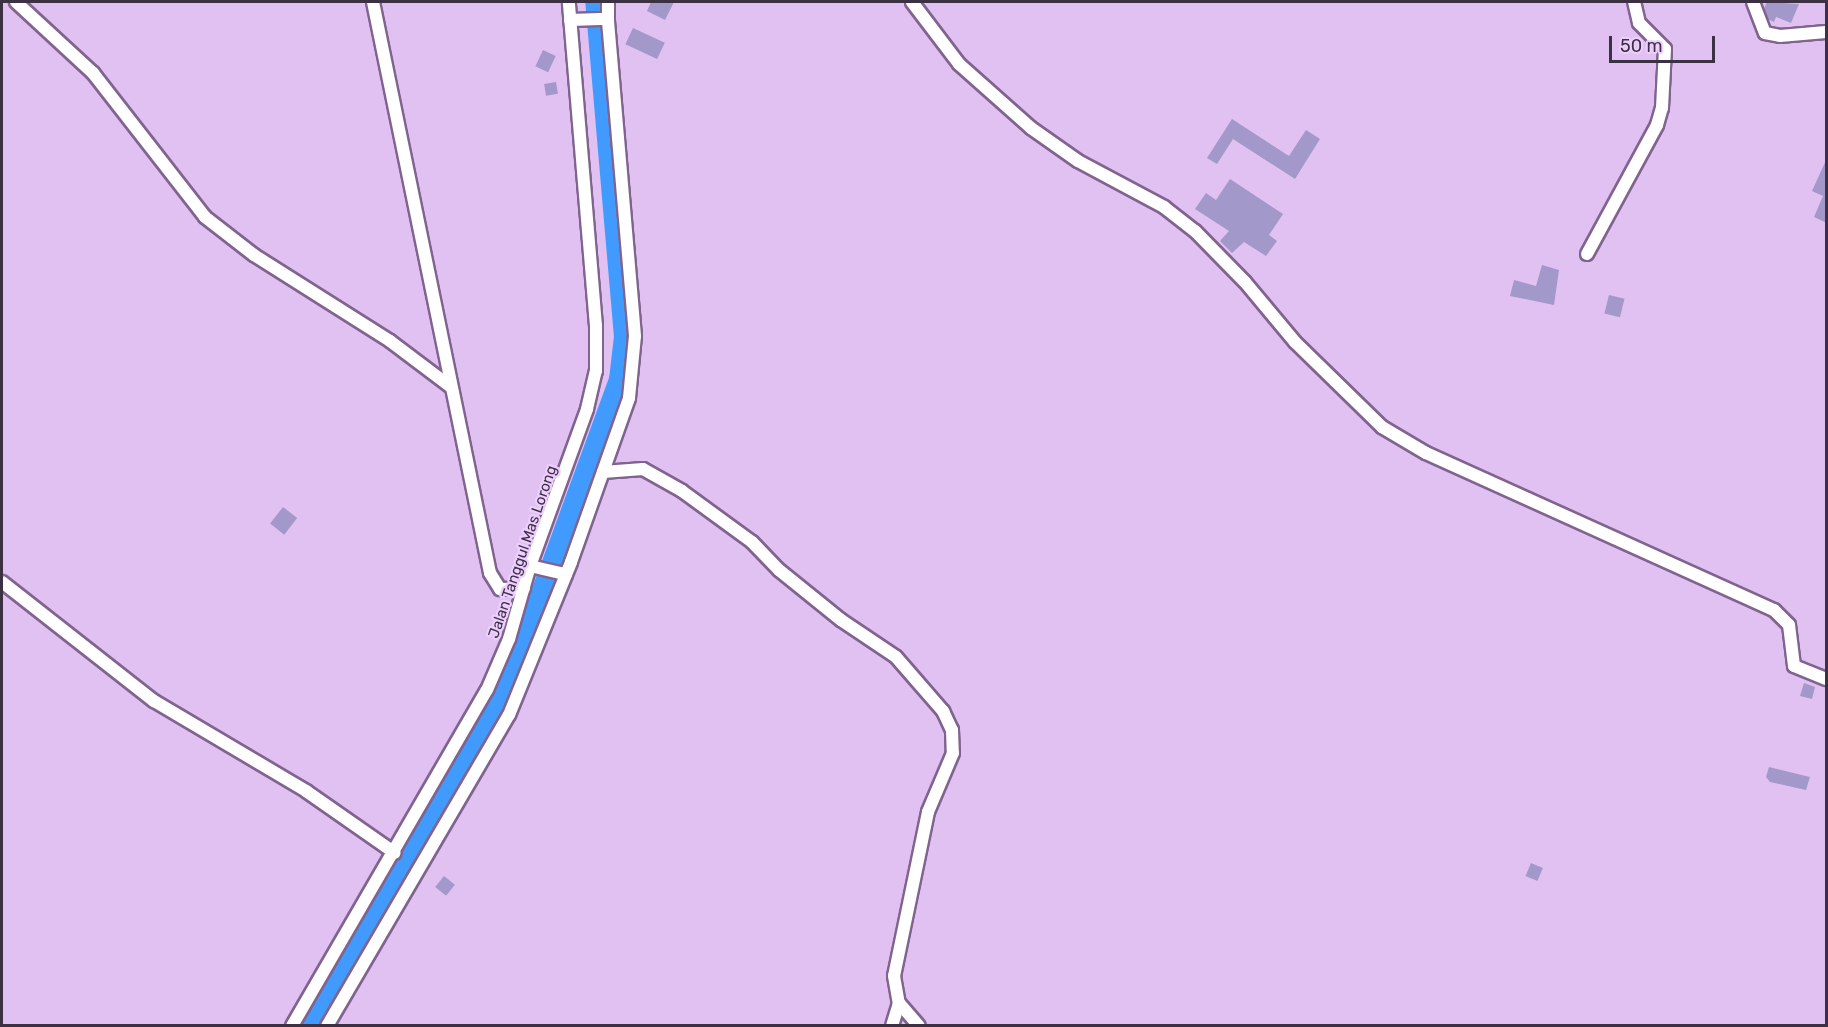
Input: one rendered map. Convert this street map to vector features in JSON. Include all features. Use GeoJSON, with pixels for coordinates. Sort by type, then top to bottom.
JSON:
{"type":"FeatureCollection","features":[{"type":"Feature","properties":{"kind":"street"},"geometry":{"type":"LineString","coordinates":[[16,2],[93,73],[205,217],[254,255],[390,341],[451,387]]}},
{"type":"Feature","properties":{"kind":"street"},"geometry":{"type":"LineString","coordinates":[[373,2],[493,582],[500,589],[524,588]]}},
{"type":"Feature","properties":{"kind":"street","name":"Jalan Tanggul Mas Lorong"},"geometry":{"type":"LineString","coordinates":[[292,1026],[488,690],[509,639],[524,588],[536,566],[582,427],[596,371],[596,326],[569,2]]}},
{"type":"Feature","properties":{"kind":"street"},"geometry":{"type":"LineString","coordinates":[[327,1026],[509,715],[603,472],[629,398],[634,336],[596,19],[608,2]]}},
{"type":"Feature","properties":{"kind":"street"},"geometry":{"type":"LineString","coordinates":[[912,2],[959,64],[1031,128],[1078,161],[1164,207],[1195,231],[1245,282],[1295,342],[1382,427],[1426,453],[1774,610],[1790,624],[1794,666],[1827,679]]}},
{"type":"Feature","properties":{"kind":"street"},"geometry":{"type":"LineString","coordinates":[[1587,254],[1657,125],[1662,108],[1665,49],[1639,23],[1634,2]]}},
{"type":"Feature","properties":{"kind":"street"},"geometry":{"type":"LineString","coordinates":[[1753,2],[1765,33],[1827,32]]}},
{"type":"Feature","properties":{"kind":"street"},"geometry":{"type":"LineString","coordinates":[[570,20],[596,19]]}},
{"type":"Feature","properties":{"kind":"street"},"geometry":{"type":"LineString","coordinates":[[603,472],[642,469],[674,485],[752,542],[779,570],[842,620],[896,657],[943,711],[951,730],[953,753],[928,812],[894,976],[899,1003],[892,1026]]}},
{"type":"Feature","properties":{"kind":"street"},"geometry":{"type":"LineString","coordinates":[[536,566],[564,574]]}},
{"type":"Feature","properties":{"kind":"street"},"geometry":{"type":"LineString","coordinates":[[2,582],[154,701],[306,791],[395,852]]}},
{"type":"Feature","properties":{"kind":"street"},"geometry":{"type":"LineString","coordinates":[[899,1003],[919,1026]]}},
{"type":"Feature","properties":{"kind":"building"},"geometry":{"type":"Polygon","coordinates":[[[651,2],[674,2],[665,20],[647,11],[651,2]]]}},
{"type":"Feature","properties":{"kind":"building"},"geometry":{"type":"Polygon","coordinates":[[[1767,2],[1799,4],[1791,23],[1776,17],[1774,22],[1768,19],[1764,9],[1767,2]]]}},
{"type":"Feature","properties":{"kind":"building"},"geometry":{"type":"Polygon","coordinates":[[[633,28],[665,43],[657,59],[625,44],[633,28]]]}},
{"type":"Feature","properties":{"kind":"building"},"geometry":{"type":"Polygon","coordinates":[[[543,50],[556,56],[548,72],[535,66],[543,50]]]}},
{"type":"Feature","properties":{"kind":"building"},"geometry":{"type":"Polygon","coordinates":[[[556,82],[558,94],[546,96],[544,84],[556,82]]]}},
{"type":"Feature","properties":{"kind":"building"},"geometry":{"type":"Polygon","coordinates":[[[1232,119],[1289,156],[1306,130],[1320,139],[1295,179],[1233,139],[1217,164],[1207,158],[1232,119]]]}},
{"type":"Feature","properties":{"kind":"building"},"geometry":{"type":"Polygon","coordinates":[[[1827,158],[1827,223],[1814,217],[1823,196],[1812,191],[1827,158]]]}},
{"type":"Feature","properties":{"kind":"building"},"geometry":{"type":"Polygon","coordinates":[[[1230,179],[1283,214],[1269,235],[1277,241],[1266,256],[1244,242],[1232,253],[1220,241],[1229,231],[1195,209],[1206,193],[1216,200],[1230,179]]]}},
{"type":"Feature","properties":{"kind":"building"},"geometry":{"type":"Polygon","coordinates":[[[1542,265],[1559,270],[1554,305],[1510,296],[1514,280],[1536,286],[1542,265]]]}},
{"type":"Feature","properties":{"kind":"building"},"geometry":{"type":"Polygon","coordinates":[[[1609,295],[1625,299],[1620,317],[1604,313],[1609,295]]]}},
{"type":"Feature","properties":{"kind":"building"},"geometry":{"type":"Polygon","coordinates":[[[283,507],[297,518],[284,535],[270,524],[283,507]]]}},
{"type":"Feature","properties":{"kind":"building"},"geometry":{"type":"Polygon","coordinates":[[[1804,683],[1815,687],[1812,699],[1800,696],[1804,683]]]}},
{"type":"Feature","properties":{"kind":"building"},"geometry":{"type":"Polygon","coordinates":[[[1769,767],[1810,777],[1806,790],[1770,782],[1766,777],[1769,767]]]}},
{"type":"Feature","properties":{"kind":"building"},"geometry":{"type":"Polygon","coordinates":[[[1531,863],[1543,868],[1537,881],[1526,876],[1531,863]]]}},
{"type":"Feature","properties":{"kind":"building"},"geometry":{"type":"Polygon","coordinates":[[[444,876],[455,885],[446,896],[435,887],[444,876]]]}},
{"type":"Feature","properties":{"kind":"waterway"},"geometry":{"type":"LineString","coordinates":[[310,1026],[513,678],[622,380],[627,337],[598,2]]}}]}
